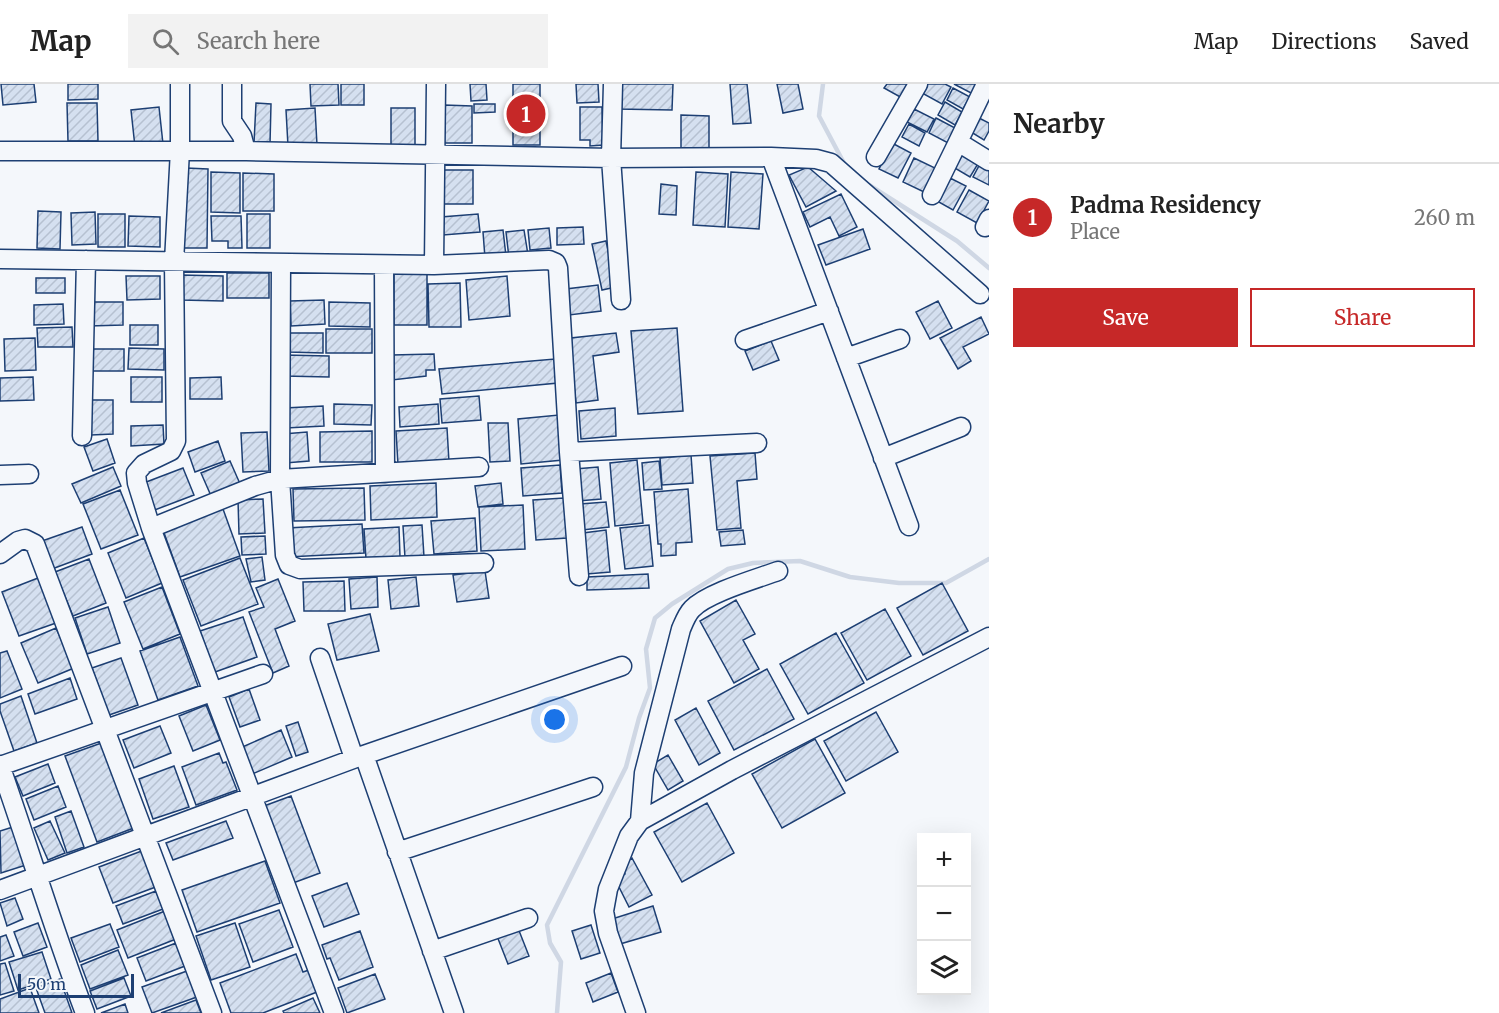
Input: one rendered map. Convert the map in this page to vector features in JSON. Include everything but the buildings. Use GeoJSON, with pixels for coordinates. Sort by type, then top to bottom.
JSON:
{"type":"FeatureCollection","features":[{"type":"Feature","properties":{"kind":"street"},"geometry":{"type":"LineString","coordinates":[[180,84],[180,150],[174,262],[176,441],[171,451],[144,464],[136,473],[137,483],[151,528],[334,1013]]}},
{"type":"Feature","properties":{"kind":"street"},"geometry":{"type":"LineString","coordinates":[[232,84],[232,122],[242,136],[246,151]]}},
{"type":"Feature","properties":{"kind":"street"},"geometry":{"type":"LineString","coordinates":[[434,265],[436,84]]}},
{"type":"Feature","properties":{"kind":"street"},"geometry":{"type":"LineString","coordinates":[[613,84],[611,158],[621,300]]}},
{"type":"Feature","properties":{"kind":"street"},"geometry":{"type":"LineString","coordinates":[[876,158],[918,84]]}},
{"type":"Feature","properties":{"kind":"street"},"geometry":{"type":"LineString","coordinates":[[932,195],[987,86]]}},
{"type":"Feature","properties":{"kind":"street"},"geometry":{"type":"LineString","coordinates":[[958,142],[989,161]]}},
{"type":"Feature","properties":{"kind":"street"},"geometry":{"type":"LineString","coordinates":[[0,151],[180,150],[611,158],[816,159],[831,163],[981,294]]}},
{"type":"Feature","properties":{"kind":"street"},"geometry":{"type":"LineString","coordinates":[[771,157],[909,526]]}},
{"type":"Feature","properties":{"kind":"street"},"geometry":{"type":"LineString","coordinates":[[0,259],[384,265],[549,260],[556,263],[568,452],[579,576]]}},
{"type":"Feature","properties":{"kind":"street"},"geometry":{"type":"LineString","coordinates":[[82,436],[86,260]]}},
{"type":"Feature","properties":{"kind":"street"},"geometry":{"type":"LineString","coordinates":[[281,263],[280,479],[285,555],[289,565],[300,569],[484,563]]}},
{"type":"Feature","properties":{"kind":"street"},"geometry":{"type":"LineString","coordinates":[[384,265],[385,473]]}},
{"type":"Feature","properties":{"kind":"street"},"geometry":{"type":"LineString","coordinates":[[745,340],[829,311]]}},
{"type":"Feature","properties":{"kind":"street"},"geometry":{"type":"LineString","coordinates":[[846,358],[900,339]]}},
{"type":"Feature","properties":{"kind":"street"},"geometry":{"type":"LineString","coordinates":[[883,458],[961,427]]}},
{"type":"Feature","properties":{"kind":"street"},"geometry":{"type":"LineString","coordinates":[[568,452],[757,443]]}},
{"type":"Feature","properties":{"kind":"street"},"geometry":{"type":"LineString","coordinates":[[151,528],[255,486],[280,479],[479,467]]}},
{"type":"Feature","properties":{"kind":"street"},"geometry":{"type":"LineString","coordinates":[[0,475],[29,474]]}},
{"type":"Feature","properties":{"kind":"street"},"geometry":{"type":"LineString","coordinates":[[0,554],[18,541],[25,539],[35,544],[212,1013]]}},
{"type":"Feature","properties":{"kind":"street"},"geometry":{"type":"LineString","coordinates":[[640,821],[644,773],[686,617],[693,608],[707,598],[778,571]]}},
{"type":"Feature","properties":{"kind":"street"},"geometry":{"type":"LineString","coordinates":[[636,1013],[608,933],[604,911],[608,889],[629,836],[640,821],[732,770],[989,637]]}},
{"type":"Feature","properties":{"kind":"street"},"geometry":{"type":"LineString","coordinates":[[320,658],[397,852],[454,1013]]}},
{"type":"Feature","properties":{"kind":"street"},"geometry":{"type":"LineString","coordinates":[[0,890],[359,756],[622,666]]}},
{"type":"Feature","properties":{"kind":"street"},"geometry":{"type":"LineString","coordinates":[[85,1013],[0,765],[107,730],[263,674]]}},
{"type":"Feature","properties":{"kind":"street"},"geometry":{"type":"LineString","coordinates":[[397,852],[593,787]]}},
{"type":"Feature","properties":{"kind":"street"},"geometry":{"type":"LineString","coordinates":[[432,951],[528,918]]}},
{"type":"Feature","properties":{"kind":"waterway"},"geometry":{"type":"LineString","coordinates":[[823,84],[819,116],[846,167]]}},
{"type":"Feature","properties":{"kind":"waterway"},"geometry":{"type":"LineString","coordinates":[[869,185],[957,241],[989,268]]}},
{"type":"Feature","properties":{"kind":"waterway"},"geometry":{"type":"LineString","coordinates":[[557,1013],[561,962],[550,943],[547,925],[626,767],[639,718],[650,688],[646,649],[655,618],[672,604],[728,569],[753,563],[800,561],[850,577],[899,583],[946,583],[989,559]]}},
{"type":"Feature","properties":{"kind":"place","name":"Padma Residency"},"geometry":{"type":"Point","coordinates":[526,114]}}]}
